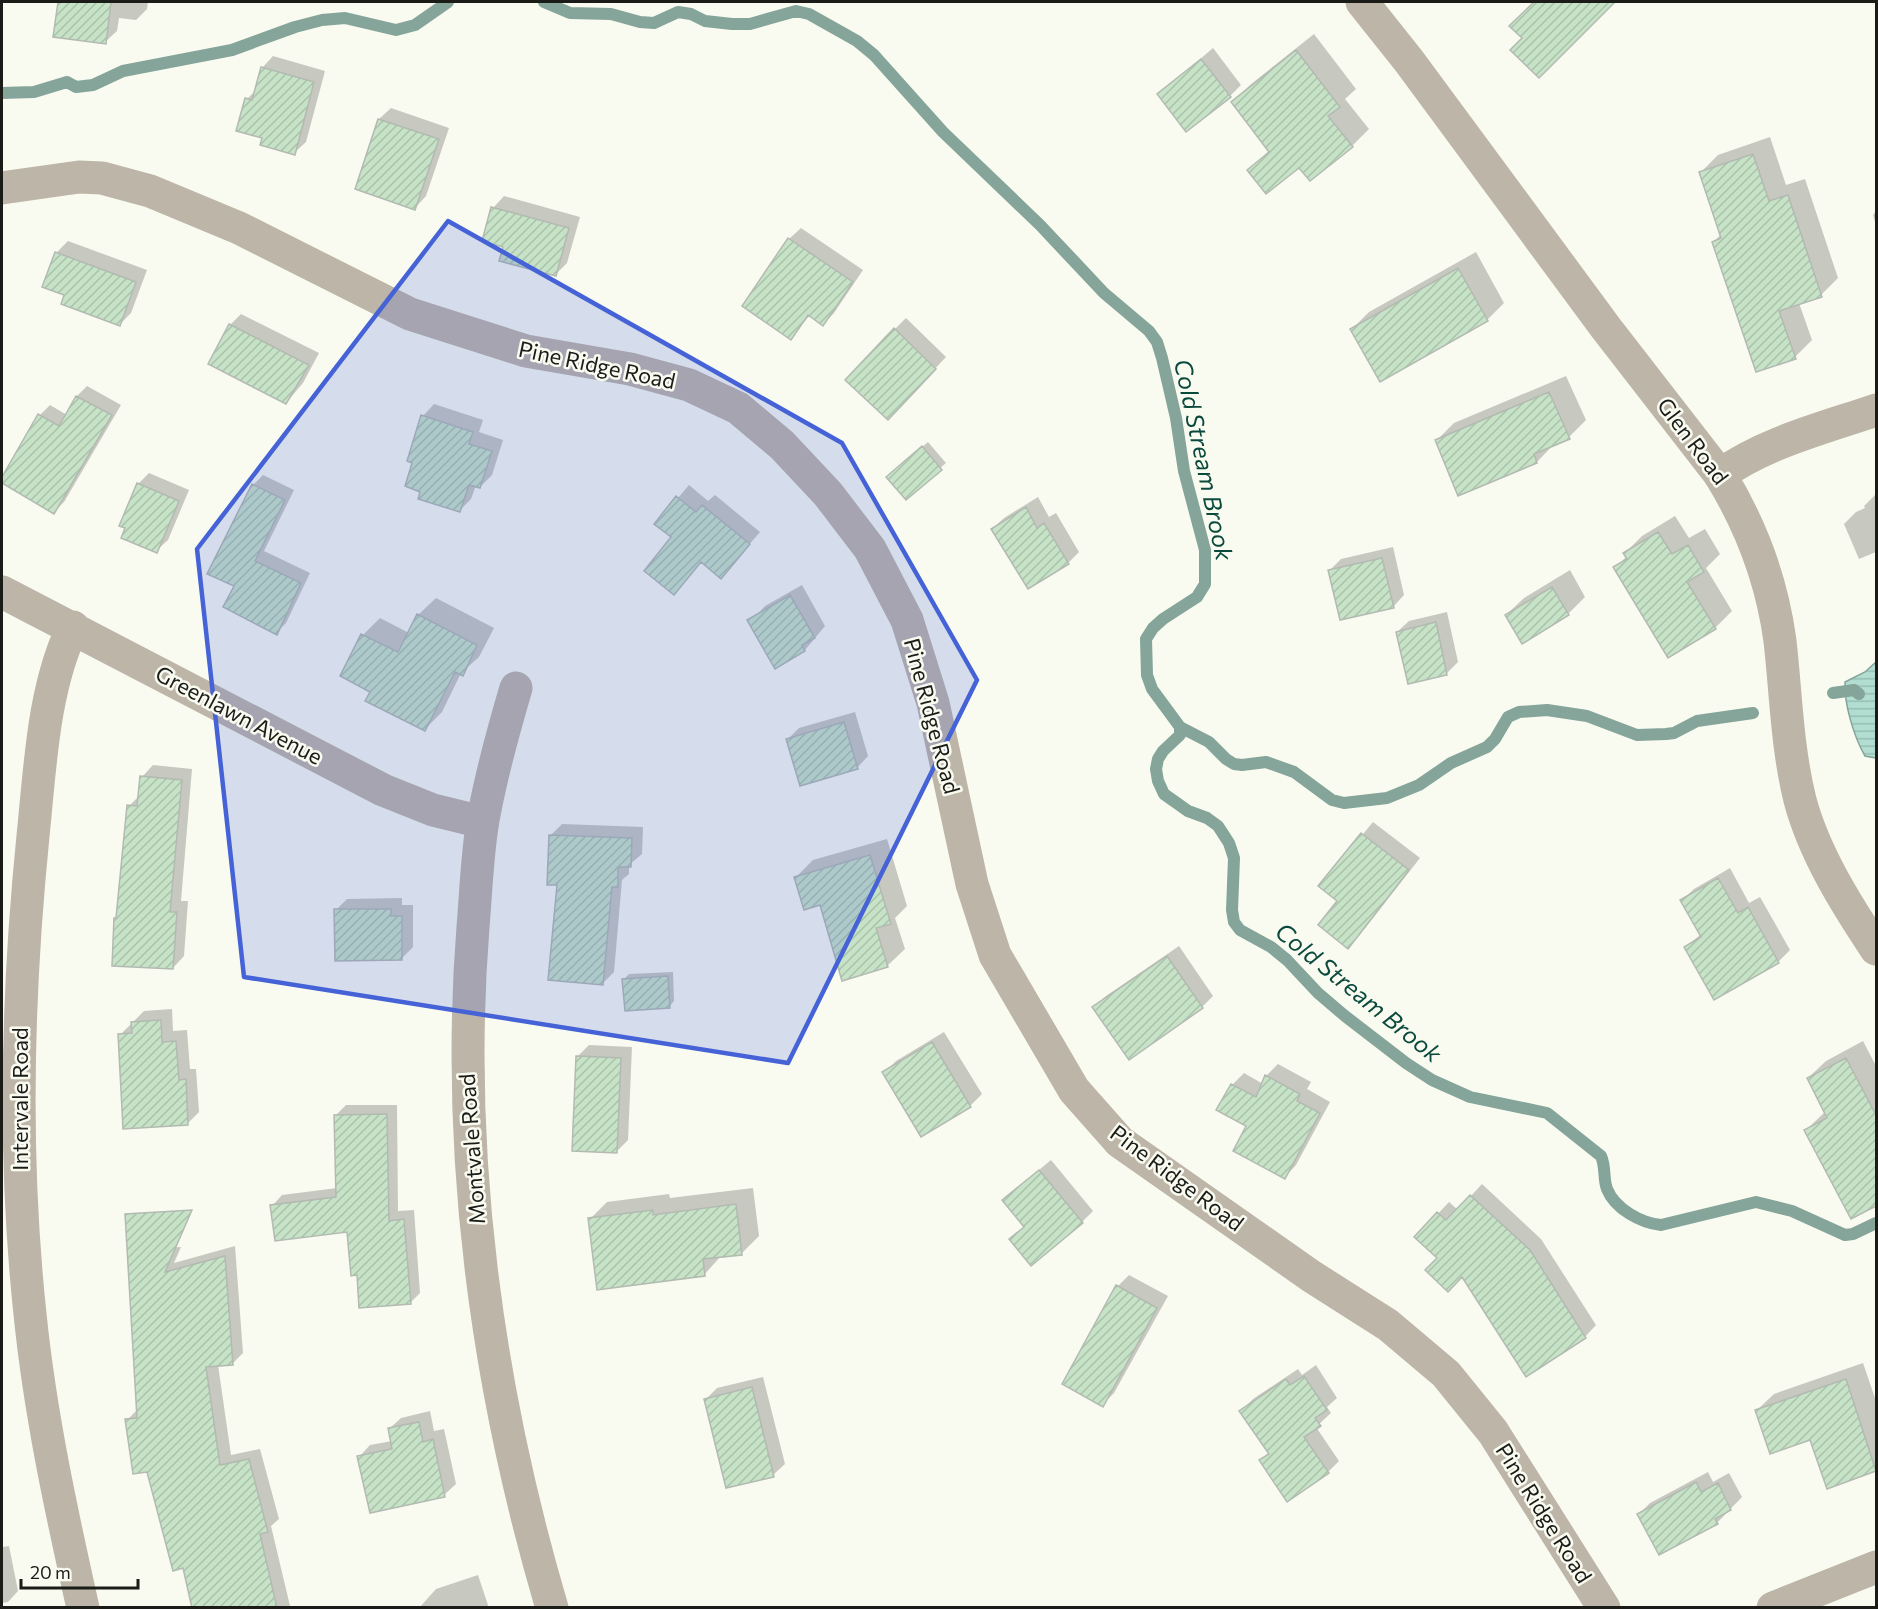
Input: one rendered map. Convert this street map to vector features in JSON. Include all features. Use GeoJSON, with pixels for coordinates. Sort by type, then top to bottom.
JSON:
{"type":"FeatureCollection","features":[{"type":"Feature","properties":{"kind":"street","name":"Glen Road"},"geometry":{"type":"LineString","coordinates":[[1362,2],[1409,61],[1606,328],[1720,475],[1744,517],[1764,565],[1770,589],[1780,639],[1795,774],[1807,819],[1821,856],[1876,949]]}},
{"type":"Feature","properties":{"kind":"street","name":"Pine Ridge Road"},"geometry":{"type":"LineString","coordinates":[[2,188],[79,177],[102,178],[150,191],[239,228],[410,314],[526,351],[630,369],[689,386],[738,408],[782,445],[828,494],[870,549],[907,620],[933,703],[972,884],[995,956],[1074,1090],[1120,1142],[1311,1276],[1388,1325],[1446,1374],[1493,1432],[1604,1608]]}},
{"type":"Feature","properties":{"kind":"street"},"geometry":{"type":"LineString","coordinates":[[1720,475],[1760,452],[1876,410]]}},
{"type":"Feature","properties":{"kind":"street","name":"Greenlawn Avenue"},"geometry":{"type":"LineString","coordinates":[[2,592],[383,790],[433,810],[482,822]]}},
{"type":"Feature","properties":{"kind":"street","name":"Intervale Road"},"geometry":{"type":"LineString","coordinates":[[73,627],[63,647],[51,690],[36,806],[23,942],[19,1100],[22,1207],[30,1314],[45,1422],[83,1608]]}},
{"type":"Feature","properties":{"kind":"street","name":"Montvale Road"},"geometry":{"type":"LineString","coordinates":[[516,688],[493,771],[482,822],[468,993],[466,1049],[470,1160],[485,1289],[504,1407],[526,1517],[552,1608]]}},
{"type":"Feature","properties":{"kind":"street"},"geometry":{"type":"LineString","coordinates":[[1773,1608],[1876,1567]]}},
{"type":"Feature","properties":{"kind":"highlighted area"},"geometry":{"type":"Polygon","coordinates":[[[448,221],[842,443],[977,680],[788,1063],[244,977],[197,549],[448,221]]]}},
{"type":"Feature","properties":{"kind":"water"},"geometry":{"type":"Polygon","coordinates":[[[1876,662],[1876,758],[1865,756],[1857,740],[1850,720],[1845,682],[1865,672],[1876,662]]]}},
{"type":"Feature","properties":{"kind":"building"},"geometry":{"type":"Polygon","coordinates":[[[58,2],[111,2],[106,44],[53,37],[58,2]]]}},
{"type":"Feature","properties":{"kind":"building"},"geometry":{"type":"Polygon","coordinates":[[[1534,2],[1615,2],[1539,78],[1510,50],[1522,38],[1509,26],[1534,2]]]}},
{"type":"Feature","properties":{"kind":"building"},"geometry":{"type":"Polygon","coordinates":[[[1296,50],[1340,107],[1328,116],[1353,147],[1310,181],[1299,168],[1266,194],[1247,170],[1269,152],[1231,102],[1296,50]]]}},
{"type":"Feature","properties":{"kind":"building"},"geometry":{"type":"Polygon","coordinates":[[[1201,59],[1231,97],[1186,132],[1157,94],[1201,59]]]}},
{"type":"Feature","properties":{"kind":"building"},"geometry":{"type":"Polygon","coordinates":[[[261,67],[314,82],[295,155],[260,145],[262,138],[236,131],[245,98],[252,100],[261,67]]]}},
{"type":"Feature","properties":{"kind":"building"},"geometry":{"type":"Polygon","coordinates":[[[378,119],[439,139],[415,210],[355,189],[378,119]]]}},
{"type":"Feature","properties":{"kind":"building"},"geometry":{"type":"Polygon","coordinates":[[[1753,154],[1769,201],[1788,195],[1822,297],[1779,311],[1796,359],[1756,372],[1712,242],[1721,238],[1699,172],[1753,154]]]}},
{"type":"Feature","properties":{"kind":"building"},"geometry":{"type":"Polygon","coordinates":[[[491,207],[569,228],[556,276],[499,261],[503,247],[482,241],[491,207]]]}},
{"type":"Feature","properties":{"kind":"building"},"geometry":{"type":"Polygon","coordinates":[[[788,238],[853,282],[823,326],[808,315],[791,340],[742,306],[788,238]]]}},
{"type":"Feature","properties":{"kind":"building"},"geometry":{"type":"Polygon","coordinates":[[[55,252],[136,282],[120,326],[61,304],[64,295],[42,287],[55,252]]]}},
{"type":"Feature","properties":{"kind":"building"},"geometry":{"type":"Polygon","coordinates":[[[1458,268],[1488,321],[1380,382],[1350,329],[1458,268]]]}},
{"type":"Feature","properties":{"kind":"building"},"geometry":{"type":"Polygon","coordinates":[[[229,324],[309,365],[286,404],[208,364],[229,324]]]}},
{"type":"Feature","properties":{"kind":"building"},"geometry":{"type":"Polygon","coordinates":[[[894,328],[936,369],[888,420],[845,380],[894,328]]]}},
{"type":"Feature","properties":{"kind":"building"},"geometry":{"type":"Polygon","coordinates":[[[1549,392],[1570,439],[1534,454],[1537,463],[1458,496],[1435,440],[1549,392]]]}},
{"type":"Feature","properties":{"kind":"building"},"geometry":{"type":"Polygon","coordinates":[[[76,396],[112,415],[54,514],[2,483],[2,477],[38,414],[59,426],[76,396]]]}},
{"type":"Feature","properties":{"kind":"building"},"geometry":{"type":"Polygon","coordinates":[[[421,415],[473,432],[469,444],[492,451],[480,488],[469,485],[460,512],[418,499],[420,492],[405,486],[412,463],[407,461],[421,415]]]}},
{"type":"Feature","properties":{"kind":"building"},"geometry":{"type":"Polygon","coordinates":[[[922,446],[942,470],[906,500],[886,477],[922,446]]]}},
{"type":"Feature","properties":{"kind":"building"},"geometry":{"type":"Polygon","coordinates":[[[137,483],[179,501],[157,553],[121,538],[125,528],[119,526],[137,483]]]}},
{"type":"Feature","properties":{"kind":"building"},"geometry":{"type":"Polygon","coordinates":[[[252,484],[285,500],[255,561],[301,583],[277,635],[223,607],[234,586],[207,574],[252,484]]]}},
{"type":"Feature","properties":{"kind":"building"},"geometry":{"type":"Polygon","coordinates":[[[676,496],[696,512],[702,505],[750,544],[721,579],[701,562],[674,595],[644,571],[671,537],[654,524],[676,496]]]}},
{"type":"Feature","properties":{"kind":"building"},"geometry":{"type":"Polygon","coordinates":[[[1026,507],[1037,528],[1044,523],[1069,564],[1028,589],[991,529],[1026,507]]]}},
{"type":"Feature","properties":{"kind":"building"},"geometry":{"type":"Polygon","coordinates":[[[1658,532],[1672,554],[1688,545],[1704,572],[1687,582],[1716,629],[1668,658],[1613,567],[1627,559],[1623,553],[1658,532]]]}},
{"type":"Feature","properties":{"kind":"building"},"geometry":{"type":"Polygon","coordinates":[[[1382,558],[1394,608],[1340,620],[1328,570],[1382,558]]]}},
{"type":"Feature","properties":{"kind":"building"},"geometry":{"type":"Polygon","coordinates":[[[1552,587],[1569,615],[1522,644],[1505,615],[1552,587]]]}},
{"type":"Feature","properties":{"kind":"building"},"geometry":{"type":"Polygon","coordinates":[[[790,595],[815,638],[802,645],[805,651],[775,669],[747,620],[790,595]]]}},
{"type":"Feature","properties":{"kind":"building"},"geometry":{"type":"Polygon","coordinates":[[[417,614],[477,645],[463,676],[455,672],[425,731],[365,701],[370,692],[340,676],[361,634],[398,652],[417,614]]]}},
{"type":"Feature","properties":{"kind":"building"},"geometry":{"type":"Polygon","coordinates":[[[1436,622],[1447,675],[1408,684],[1396,632],[1436,622]]]}},
{"type":"Feature","properties":{"kind":"building"},"geometry":{"type":"Polygon","coordinates":[[[844,722],[858,769],[800,786],[786,739],[844,722]]]}},
{"type":"Feature","properties":{"kind":"building"},"geometry":{"type":"Polygon","coordinates":[[[140,776],[182,780],[170,912],[177,912],[173,969],[112,966],[114,918],[116,918],[127,805],[137,806],[140,776]]]}},
{"type":"Feature","properties":{"kind":"building"},"geometry":{"type":"Polygon","coordinates":[[[1361,833],[1409,870],[1348,949],[1318,925],[1337,901],[1318,886],[1361,833]]]}},
{"type":"Feature","properties":{"kind":"building"},"geometry":{"type":"Polygon","coordinates":[[[549,835],[632,838],[631,867],[618,867],[618,887],[612,887],[603,985],[548,980],[557,885],[547,885],[549,835]]]}},
{"type":"Feature","properties":{"kind":"building"},"geometry":{"type":"Polygon","coordinates":[[[870,855],[891,924],[876,928],[888,967],[842,981],[820,905],[804,910],[794,877],[870,855]]]}},
{"type":"Feature","properties":{"kind":"building"},"geometry":{"type":"Polygon","coordinates":[[[1718,878],[1738,913],[1748,907],[1779,963],[1714,1000],[1684,947],[1701,937],[1680,900],[1718,878]]]}},
{"type":"Feature","properties":{"kind":"building"},"geometry":{"type":"Polygon","coordinates":[[[334,909],[391,909],[391,916],[402,916],[402,960],[335,961],[334,909]]]}},
{"type":"Feature","properties":{"kind":"building"},"geometry":{"type":"Polygon","coordinates":[[[1167,956],[1203,1008],[1129,1060],[1092,1007],[1167,956]]]}},
{"type":"Feature","properties":{"kind":"building"},"geometry":{"type":"Polygon","coordinates":[[[668,976],[670,1008],[625,1011],[622,979],[668,976]]]}},
{"type":"Feature","properties":{"kind":"building"},"geometry":{"type":"Polygon","coordinates":[[[161,1020],[162,1042],[176,1041],[179,1080],[186,1079],[188,1125],[123,1129],[118,1034],[132,1033],[131,1022],[161,1020]]]}},
{"type":"Feature","properties":{"kind":"building"},"geometry":{"type":"Polygon","coordinates":[[[932,1042],[971,1107],[921,1137],[882,1072],[932,1042]]]}},
{"type":"Feature","properties":{"kind":"building"},"geometry":{"type":"Polygon","coordinates":[[[576,1056],[621,1058],[617,1153],[572,1151],[576,1056]]]}},
{"type":"Feature","properties":{"kind":"building"},"geometry":{"type":"Polygon","coordinates":[[[1846,1058],[1876,1115],[1876,1206],[1851,1219],[1804,1130],[1827,1118],[1807,1078],[1846,1058]]]}},
{"type":"Feature","properties":{"kind":"building"},"geometry":{"type":"Polygon","coordinates":[[[1265,1075],[1300,1094],[1297,1101],[1320,1113],[1285,1179],[1233,1151],[1246,1126],[1216,1110],[1231,1084],[1256,1097],[1265,1075]]]}},
{"type":"Feature","properties":{"kind":"building"},"geometry":{"type":"Polygon","coordinates":[[[387,1114],[389,1221],[404,1219],[411,1304],[359,1308],[357,1275],[351,1276],[347,1232],[275,1241],[270,1205],[336,1197],[334,1115],[387,1114]]]}},
{"type":"Feature","properties":{"kind":"building"},"geometry":{"type":"Polygon","coordinates":[[[1039,1170],[1083,1223],[1031,1266],[1009,1239],[1024,1227],[1002,1200],[1039,1170]]]}},
{"type":"Feature","properties":{"kind":"building"},"geometry":{"type":"Polygon","coordinates":[[[1470,1195],[1530,1250],[1586,1338],[1526,1377],[1462,1277],[1448,1292],[1425,1270],[1437,1258],[1414,1237],[1437,1212],[1446,1220],[1470,1195]]]}},
{"type":"Feature","properties":{"kind":"building"},"geometry":{"type":"Polygon","coordinates":[[[736,1204],[742,1255],[703,1259],[705,1276],[597,1290],[588,1218],[653,1210],[653,1215],[736,1204]]]}},
{"type":"Feature","properties":{"kind":"building"},"geometry":{"type":"Polygon","coordinates":[[[192,1210],[165,1272],[225,1256],[233,1365],[206,1367],[220,1465],[249,1459],[268,1532],[260,1534],[277,1608],[192,1608],[183,1568],[173,1571],[147,1472],[133,1474],[125,1419],[137,1418],[125,1214],[192,1210]]]}},
{"type":"Feature","properties":{"kind":"building"},"geometry":{"type":"Polygon","coordinates":[[[1116,1285],[1157,1308],[1103,1407],[1062,1384],[1116,1285]]]}},
{"type":"Feature","properties":{"kind":"building"},"geometry":{"type":"Polygon","coordinates":[[[1304,1376],[1327,1410],[1315,1418],[1321,1426],[1304,1437],[1329,1473],[1287,1502],[1259,1460],[1269,1454],[1239,1411],[1286,1379],[1290,1385],[1304,1376]]]}},
{"type":"Feature","properties":{"kind":"building"},"geometry":{"type":"Polygon","coordinates":[[[1846,1379],[1876,1471],[1827,1489],[1810,1440],[1770,1454],[1755,1410],[1846,1379]]]}},
{"type":"Feature","properties":{"kind":"building"},"geometry":{"type":"Polygon","coordinates":[[[752,1387],[774,1477],[726,1488],[704,1399],[752,1387]]]}},
{"type":"Feature","properties":{"kind":"building"},"geometry":{"type":"Polygon","coordinates":[[[419,1422],[423,1442],[433,1439],[445,1497],[370,1513],[357,1456],[392,1449],[388,1428],[419,1422]]]}},
{"type":"Feature","properties":{"kind":"building"},"geometry":{"type":"Polygon","coordinates":[[[1696,1482],[1701,1492],[1718,1483],[1731,1510],[1715,1519],[1718,1524],[1659,1555],[1637,1514],[1696,1482]]]}},
{"type":"Feature","properties":{"kind":"waterway","name":"Cold Stream Brook"},"geometry":{"type":"LineString","coordinates":[[2,93],[34,92],[67,82],[76,87],[93,85],[123,71],[232,50],[295,27],[322,20],[345,18],[396,30],[415,25],[448,2]]}},
{"type":"Feature","properties":{"kind":"waterway","name":"Cold Stream Brook"},"geometry":{"type":"LineString","coordinates":[[544,2],[570,13],[611,14],[640,22],[654,23],[678,12],[691,14],[705,21],[732,24],[750,24],[796,11],[809,14],[857,41],[874,55],[943,132],[1040,225],[1104,293],[1149,331],[1157,342],[1162,358],[1176,418],[1184,471],[1205,550],[1205,584],[1197,597],[1163,619],[1146,639],[1147,675],[1152,689],[1180,727],[1180,735],[1163,751],[1156,769],[1164,794],[1188,811],[1207,818],[1218,826],[1229,843],[1234,858],[1232,910],[1234,922],[1240,930],[1271,947],[1345,1016],[1432,1080],[1470,1097],[1547,1113],[1601,1156],[1606,1185],[1611,1196],[1622,1209],[1637,1218],[1661,1225],[1756,1202],[1792,1211],[1845,1235],[1853,1234],[1876,1223]]}},
{"type":"Feature","properties":{"kind":"waterway"},"geometry":{"type":"LineString","coordinates":[[1833,693],[1854,690],[1859,694]]}},
{"type":"Feature","properties":{"kind":"waterway"},"geometry":{"type":"LineString","coordinates":[[1180,727],[1209,742],[1234,764],[1266,762],[1294,772],[1332,800],[1344,803],[1387,798],[1419,785],[1451,763],[1487,747],[1495,739],[1508,717],[1519,712],[1547,710],[1587,716],[1637,735],[1674,733],[1697,721],[1753,713]]}}]}
